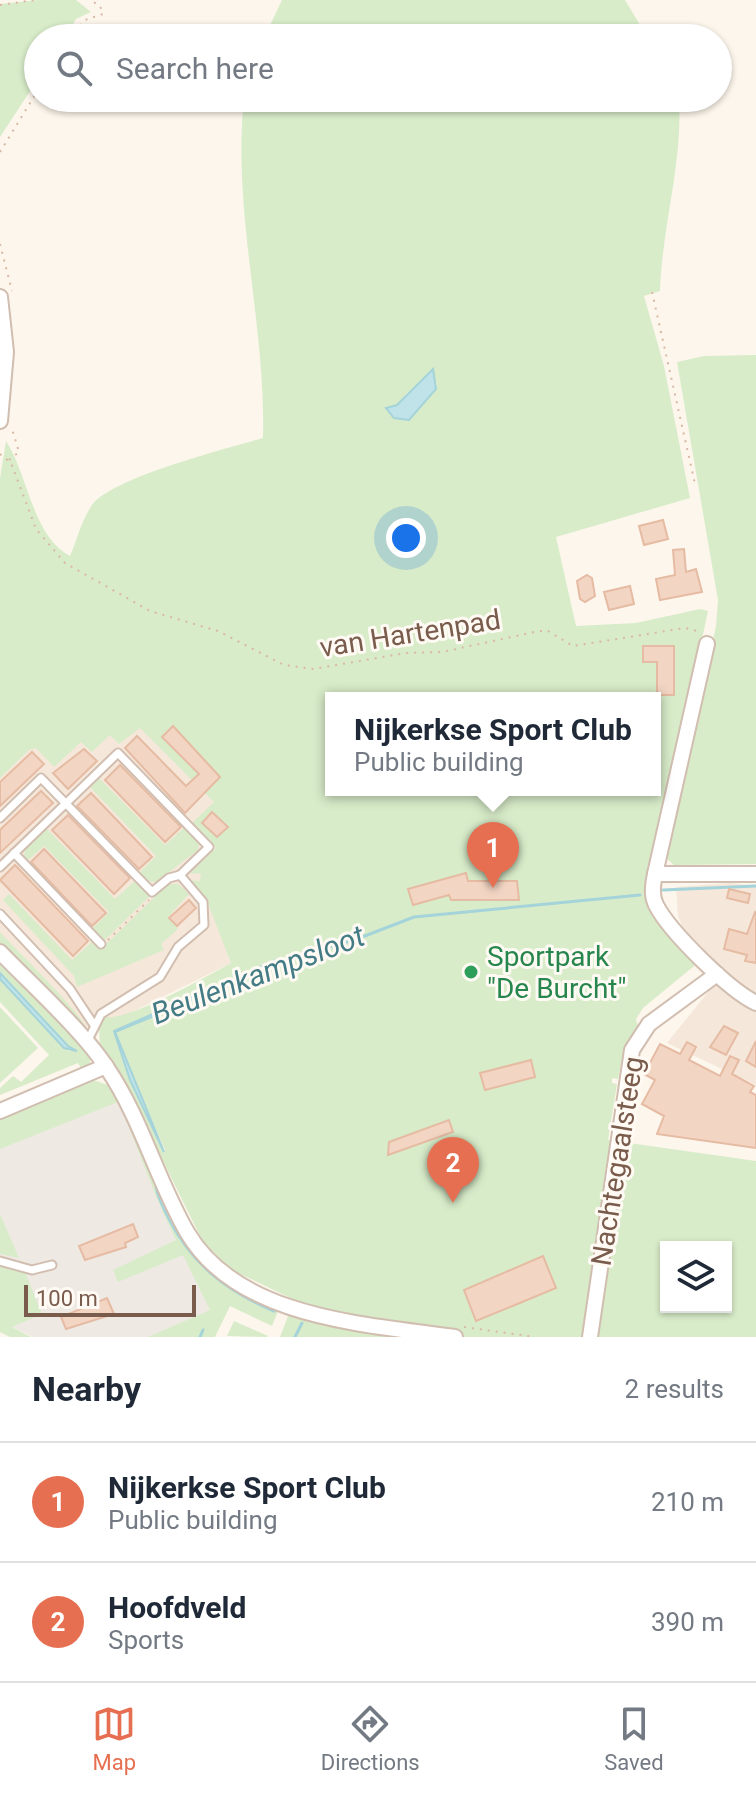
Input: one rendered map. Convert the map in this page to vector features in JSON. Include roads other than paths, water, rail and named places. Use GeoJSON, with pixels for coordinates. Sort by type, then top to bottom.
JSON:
{"type":"FeatureCollection","features":[{"type":"Feature","properties":{"kind":"street"},"geometry":{"type":"LineString","coordinates":[[0,297],[6,352],[0,421]]}},
{"type":"Feature","properties":{"kind":"street"},"geometry":{"type":"LineString","coordinates":[[707,644],[655,874],[656,904],[717,974],[756,1003]]}},
{"type":"Feature","properties":{"kind":"street"},"geometry":{"type":"LineString","coordinates":[[655,874],[756,874]]}},
{"type":"Feature","properties":{"kind":"street"},"geometry":{"type":"LineString","coordinates":[[0,952],[106,1066],[187,1232],[212,1263],[233,1279],[311,1315],[459,1332]]}},
{"type":"Feature","properties":{"kind":"street","name":"Nachtegaalsteeg"},"geometry":{"type":"LineString","coordinates":[[590,1337],[632,1050],[649,1024],[717,974]]}},
{"type":"Feature","properties":{"kind":"street"},"geometry":{"type":"LineString","coordinates":[[0,1111],[106,1066]]}},
{"type":"Feature","properties":{"kind":"lane"},"geometry":{"type":"LineString","coordinates":[[0,818],[41,778],[65,803],[152,892],[169,878],[180,875],[209,847],[118,753],[65,803],[0,867]]}},
{"type":"Feature","properties":{"kind":"lane"},"geometry":{"type":"LineString","coordinates":[[14,853],[101,944]]}},
{"type":"Feature","properties":{"kind":"lane"},"geometry":{"type":"LineString","coordinates":[[86,1043],[94,1025],[106,1010],[160,977],[178,947],[204,925],[203,902],[180,875]]}},
{"type":"Feature","properties":{"kind":"lane"},"geometry":{"type":"LineString","coordinates":[[0,914],[70,989],[94,1025]]}},
{"type":"Feature","properties":{"kind":"lane"},"geometry":{"type":"LineString","coordinates":[[0,1261],[32,1270],[52,1265]]}},
{"type":"Feature","properties":{"kind":"water"},"geometry":{"type":"Polygon","coordinates":[[[433,369],[436,389],[409,420],[394,418],[386,408],[397,405],[433,369]]]}},
{"type":"Feature","properties":{"kind":"water"},"geometry":{"type":"Polygon","coordinates":[[[276,960],[235,983],[115,1032],[164,1152],[130,1080],[114,1031],[276,960]]]}},
{"type":"Feature","properties":{"kind":"water"},"geometry":{"type":"Polygon","coordinates":[[[0,973],[68,1046],[77,1051],[64,1048],[0,979],[0,973]]]}},
{"type":"Feature","properties":{"kind":"water"},"geometry":{"type":"Polygon","coordinates":[[[156,1187],[183,1241],[201,1265],[178,1236],[156,1187]]]}},
{"type":"Feature","properties":{"kind":"water"},"geometry":{"type":"Polygon","coordinates":[[[206,1270],[275,1312],[242,1296],[213,1276],[206,1270]]]}},
{"type":"Feature","properties":{"kind":"waterway","name":"Beulenkampsloot"},"geometry":{"type":"LineString","coordinates":[[663,890],[756,886]]}},
{"type":"Feature","properties":{"kind":"waterway","name":"Beulenkampsloot"},"geometry":{"type":"LineString","coordinates":[[273,963],[357,939],[414,917],[640,895]]}},
{"type":"Feature","properties":{"kind":"waterway"},"geometry":{"type":"LineString","coordinates":[[295,1337],[302,1323]]}},
{"type":"Feature","properties":{"kind":"waterway"},"geometry":{"type":"LineString","coordinates":[[200,1337],[203,1330]]}},
{"type":"Feature","properties":{"kind":"place","name":"Nijkerkse Sport Club"},"geometry":{"type":"Point","coordinates":[493,888]}},
{"type":"Feature","properties":{"kind":"place","name":"Sportpark \"De Burcht\""},"geometry":{"type":"Point","coordinates":[471,972]}},
{"type":"Feature","properties":{"kind":"place","name":"Hoofdveld"},"geometry":{"type":"Point","coordinates":[453,1203]}}]}
